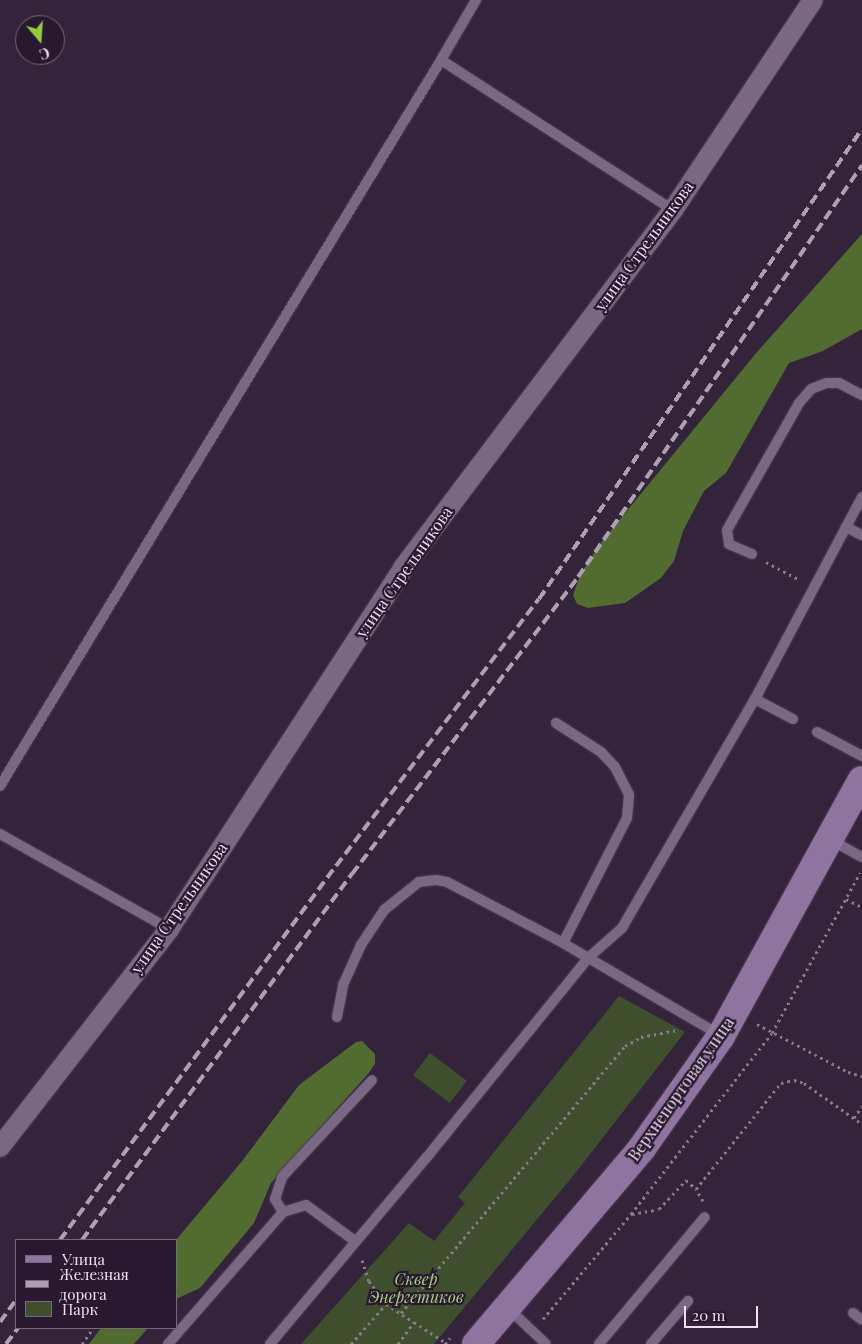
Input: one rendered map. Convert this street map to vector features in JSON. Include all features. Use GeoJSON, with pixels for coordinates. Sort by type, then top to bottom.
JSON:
{"type":"FeatureCollection","features":[{"type":"Feature","properties":{"kind":"main road","name":"Верхнепортовая улица"},"geometry":{"type":"LineString","coordinates":[[476,1344],[642,1148],[714,1031],[735,1012],[862,780]]}},
{"type":"Feature","properties":{"kind":"street","name":"улица Стрельникова"},"geometry":{"type":"LineString","coordinates":[[0,1147],[168,929],[403,568],[673,210],[813,0]]}},
{"type":"Feature","properties":{"kind":"lane"},"geometry":{"type":"LineString","coordinates":[[0,786],[476,0]]}},
{"type":"Feature","properties":{"kind":"lane"},"geometry":{"type":"LineString","coordinates":[[441,60],[673,210]]}},
{"type":"Feature","properties":{"kind":"lane"},"geometry":{"type":"LineString","coordinates":[[752,554],[729,544],[727,530],[799,403],[811,389],[827,383],[840,383],[862,395]]}},
{"type":"Feature","properties":{"kind":"lane"},"geometry":{"type":"LineString","coordinates":[[270,1344],[355,1240],[427,1157],[588,958],[622,928],[756,699],[862,497]]}},
{"type":"Feature","properties":{"kind":"lane"},"geometry":{"type":"LineString","coordinates":[[846,527],[862,535]]}},
{"type":"Feature","properties":{"kind":"lane"},"geometry":{"type":"LineString","coordinates":[[756,699],[793,719]]}},
{"type":"Feature","properties":{"kind":"lane"},"geometry":{"type":"LineString","coordinates":[[556,723],[601,752],[615,767],[629,795],[627,818],[563,943]]}},
{"type":"Feature","properties":{"kind":"lane"},"geometry":{"type":"LineString","coordinates":[[818,732],[862,756]]}},
{"type":"Feature","properties":{"kind":"lane"},"geometry":{"type":"LineString","coordinates":[[0,834],[168,929]]}},
{"type":"Feature","properties":{"kind":"lane"},"geometry":{"type":"LineString","coordinates":[[830,839],[862,857]]}},
{"type":"Feature","properties":{"kind":"lane"},"geometry":{"type":"LineString","coordinates":[[337,1017],[343,984],[360,945],[384,910],[419,882],[447,882],[563,943],[714,1031]]}},
{"type":"Feature","properties":{"kind":"lane"},"geometry":{"type":"LineString","coordinates":[[283,1212],[275,1199],[282,1177],[372,1080]]}},
{"type":"Feature","properties":{"kind":"lane"},"geometry":{"type":"LineString","coordinates":[[168,1344],[283,1212],[306,1205],[355,1240]]}},
{"type":"Feature","properties":{"kind":"lane"},"geometry":{"type":"LineString","coordinates":[[599,1344],[705,1217]]}},
{"type":"Feature","properties":{"kind":"lane"},"geometry":{"type":"LineString","coordinates":[[651,1344],[688,1301]]}},
{"type":"Feature","properties":{"kind":"lane"},"geometry":{"type":"LineString","coordinates":[[507,1307],[531,1333],[546,1344]]}},
{"type":"Feature","properties":{"kind":"lane"},"geometry":{"type":"LineString","coordinates":[[853,1313],[862,1320]]}},
{"type":"Feature","properties":{"kind":"path"},"geometry":{"type":"LineString","coordinates":[[752,554],[814,588]]}},
{"type":"Feature","properties":{"kind":"path"},"geometry":{"type":"LineString","coordinates":[[531,1333],[631,1214],[772,1033],[862,868]]}},
{"type":"Feature","properties":{"kind":"path"},"geometry":{"type":"LineString","coordinates":[[846,898],[862,907]]}},
{"type":"Feature","properties":{"kind":"path"},"geometry":{"type":"LineString","coordinates":[[735,1012],[848,1072],[862,1076]]}},
{"type":"Feature","properties":{"kind":"path"},"geometry":{"type":"LineString","coordinates":[[401,1313],[625,1046],[650,1035],[714,1031]]}},
{"type":"Feature","properties":{"kind":"path"},"geometry":{"type":"LineString","coordinates":[[696,1189],[781,1083],[794,1080],[804,1083],[862,1124]]}},
{"type":"Feature","properties":{"kind":"path"},"geometry":{"type":"LineString","coordinates":[[854,1118],[862,1106]]}},
{"type":"Feature","properties":{"kind":"path"},"geometry":{"type":"LineString","coordinates":[[631,1214],[659,1209],[686,1180],[696,1189],[705,1204],[705,1217]]}},
{"type":"Feature","properties":{"kind":"path"},"geometry":{"type":"LineString","coordinates":[[369,1281],[386,1304],[446,1343]]}},
{"type":"Feature","properties":{"kind":"path"},"geometry":{"type":"LineString","coordinates":[[351,1344],[386,1304]]}},
{"type":"Feature","properties":{"kind":"path"},"geometry":{"type":"LineString","coordinates":[[398,1344],[414,1322]]}},
{"type":"Feature","properties":{"kind":"path"},"geometry":{"type":"LineString","coordinates":[[82,1344],[92,1329]]}},
{"type":"Feature","properties":{"kind":"green space"},"geometry":{"type":"Polygon","coordinates":[[[862,234],[862,329],[823,351],[789,363],[726,473],[704,491],[683,531],[674,561],[661,578],[625,603],[588,608],[577,604],[573,595],[580,575],[599,545],[757,352],[862,234]]]}},
{"type":"Feature","properties":{"kind":"green space","name":"Сквер Энергетиков"},"geometry":{"type":"Polygon","coordinates":[[[619,996],[685,1032],[573,1176],[434,1344],[301,1344],[409,1223],[434,1241],[465,1203],[458,1197],[619,996]]]}},
{"type":"Feature","properties":{"kind":"green space"},"geometry":{"type":"Polygon","coordinates":[[[362,1041],[375,1054],[375,1064],[271,1183],[254,1223],[200,1288],[178,1298],[177,1239],[243,1160],[299,1085],[356,1042],[362,1041]]]}},
{"type":"Feature","properties":{"kind":"green space"},"geometry":{"type":"Polygon","coordinates":[[[430,1053],[467,1081],[450,1103],[413,1075],[430,1053]]]}},
{"type":"Feature","properties":{"kind":"green space"},"geometry":{"type":"Polygon","coordinates":[[[100,1329],[147,1329],[134,1344],[89,1344],[100,1329]]]}},
{"type":"Feature","properties":{"kind":"railway"},"geometry":{"type":"LineString","coordinates":[[61,1239],[336,866],[539,599],[862,129]]}},
{"type":"Feature","properties":{"kind":"railway"},"geometry":{"type":"LineString","coordinates":[[83,1239],[352,874],[578,577],[862,166]]}},
{"type":"Feature","properties":{"kind":"railway"},"geometry":{"type":"LineString","coordinates":[[0,1322],[15,1301]]}},
{"type":"Feature","properties":{"kind":"railway"},"geometry":{"type":"LineString","coordinates":[[6,1344],[17,1329]]}}]}
